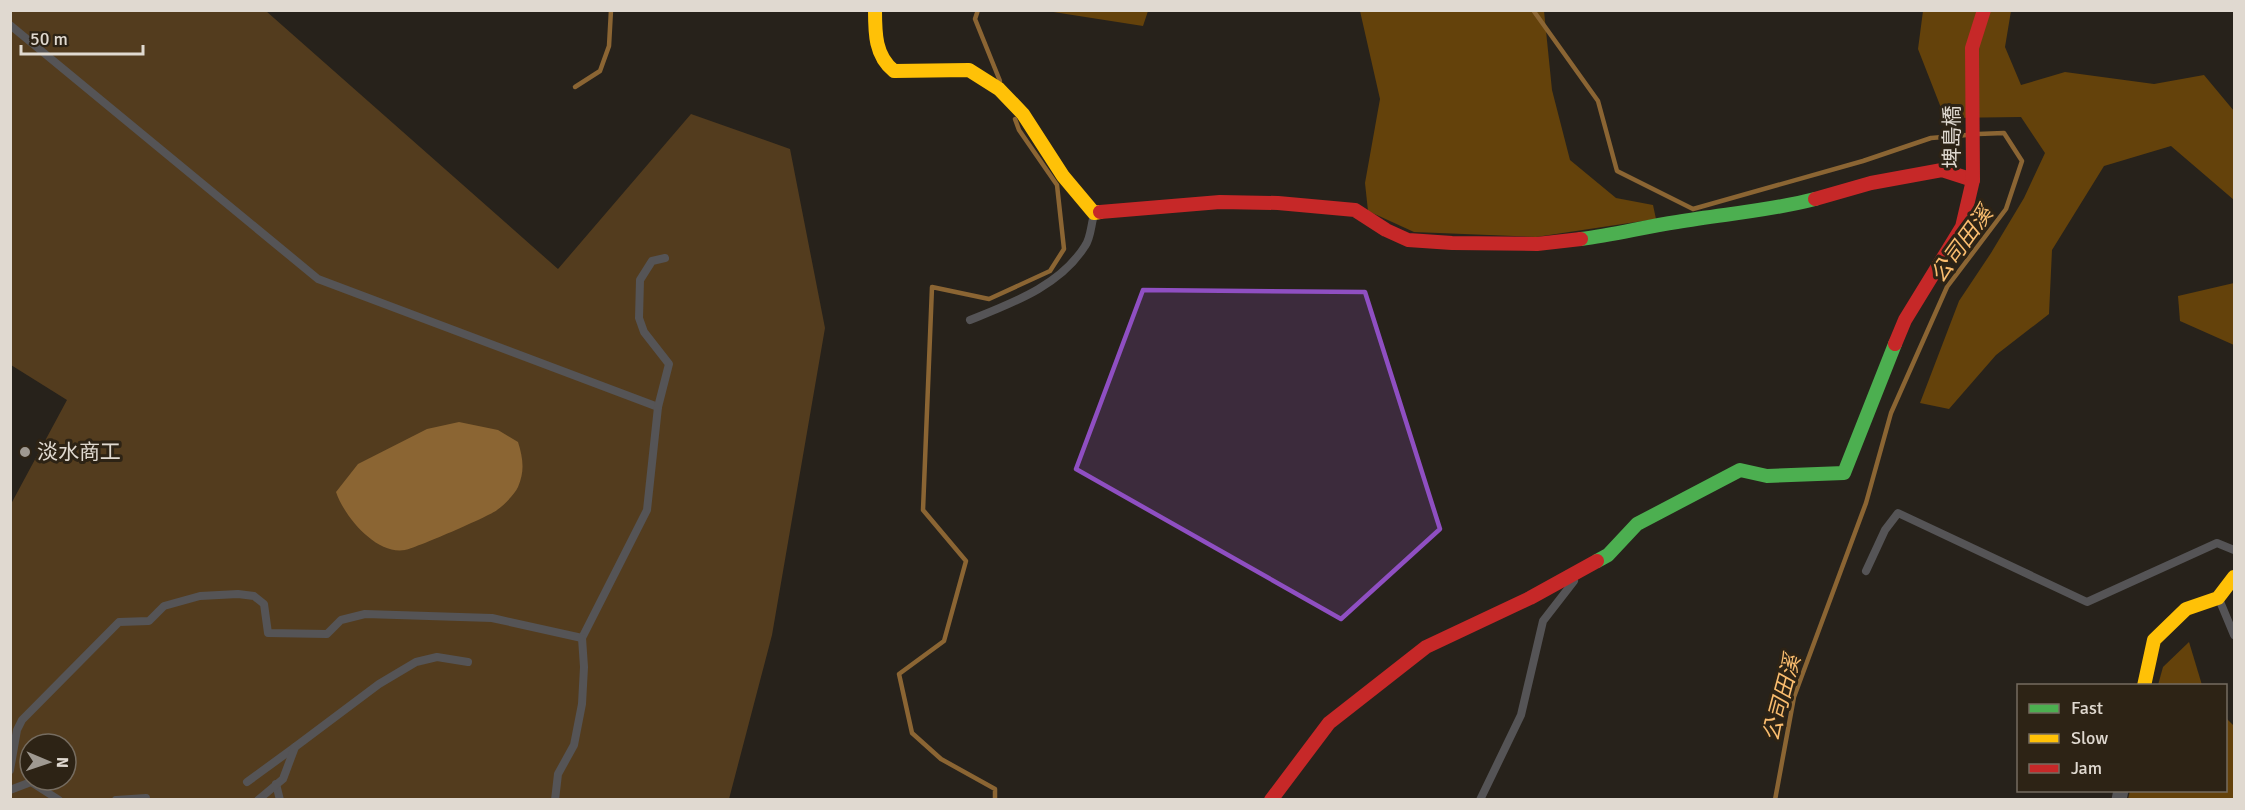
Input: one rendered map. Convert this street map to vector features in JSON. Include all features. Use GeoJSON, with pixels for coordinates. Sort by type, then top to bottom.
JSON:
{"type":"FeatureCollection","features":[{"type":"Feature","properties":{"kind":"street"},"geometry":{"type":"LineString","coordinates":[[875,10],[878,51],[884,65],[894,71],[969,70],[999,89],[1023,114],[1063,176],[1094,213],[1220,202],[1278,203],[1355,210],[1386,230],[1408,240],[1537,244],[1617,236],[1676,222],[1784,207],[1871,183],[1942,170],[1973,180]]}},
{"type":"Feature","properties":{"kind":"street","name":"埤島橋"},"geometry":{"type":"LineString","coordinates":[[1584,568],[1608,555],[1637,524],[1740,470],[1767,476],[1844,473],[1905,320],[1962,227],[1973,180],[1972,48],[1984,10]]}},
{"type":"Feature","properties":{"kind":"street"},"geometry":{"type":"LineString","coordinates":[[1271,800],[1329,723],[1426,647],[1530,598],[1584,568]]}},
{"type":"Feature","properties":{"kind":"street"},"geometry":{"type":"LineString","coordinates":[[2144,684],[2154,640],[2186,609],[2218,598],[2235,577]]}},
{"type":"Feature","properties":{"kind":"lane"},"geometry":{"type":"LineString","coordinates":[[10,25],[318,279],[658,407]]}},
{"type":"Feature","properties":{"kind":"lane"},"geometry":{"type":"LineString","coordinates":[[970,320],[1022,299],[1066,272],[1087,244],[1094,213]]}},
{"type":"Feature","properties":{"kind":"lane"},"geometry":{"type":"LineString","coordinates":[[555,800],[558,774],[574,745],[582,704],[584,667],[582,638],[647,510],[658,407],[669,364],[644,332],[639,318],[640,280],[652,261],[665,258]]}},
{"type":"Feature","properties":{"kind":"lane"},"geometry":{"type":"LineString","coordinates":[[1866,571],[1885,530],[1898,513],[2087,602],[2217,543],[2235,550]]}},
{"type":"Feature","properties":{"kind":"lane"},"geometry":{"type":"LineString","coordinates":[[1480,800],[1521,715],[1543,621],[1584,568]]}},
{"type":"Feature","properties":{"kind":"lane"},"geometry":{"type":"LineString","coordinates":[[10,770],[17,729],[22,720],[119,622],[149,621],[164,606],[200,596],[238,594],[254,596],[264,604],[268,633],[327,634],[341,620],[365,614],[492,618],[582,638]]}},
{"type":"Feature","properties":{"kind":"lane"},"geometry":{"type":"LineString","coordinates":[[2218,598],[2235,635]]}},
{"type":"Feature","properties":{"kind":"lane"},"geometry":{"type":"LineString","coordinates":[[248,782],[378,684],[416,662],[437,657],[468,662]]}},
{"type":"Feature","properties":{"kind":"lane"},"geometry":{"type":"LineString","coordinates":[[258,800],[283,779],[295,747]]}},
{"type":"Feature","properties":{"kind":"lane"},"geometry":{"type":"LineString","coordinates":[[10,790],[31,782],[59,800]]}},
{"type":"Feature","properties":{"kind":"lane"},"geometry":{"type":"LineString","coordinates":[[276,784],[280,800]]}},
{"type":"Feature","properties":{"kind":"lane"},"geometry":{"type":"LineString","coordinates":[[116,800],[146,798]]}},
{"type":"Feature","properties":{"kind":"highlighted area"},"geometry":{"type":"Polygon","coordinates":[[[1143,290],[1365,292],[1440,529],[1341,619],[1076,469],[1143,290]]]}},
{"type":"Feature","properties":{"kind":"shaded area"},"geometry":{"type":"Polygon","coordinates":[[[10,11],[266,11],[558,269],[691,114],[790,149],[825,328],[772,635],[729,799],[11,799],[11,504],[67,400],[11,365],[10,11]]]}},
{"type":"Feature","properties":{"kind":"shaded area"},"geometry":{"type":"Polygon","coordinates":[[[1047,11],[1148,11],[1143,26],[1047,11]]]}},
{"type":"Feature","properties":{"kind":"shaded area"},"geometry":{"type":"Polygon","coordinates":[[[1360,11],[1544,11],[1552,90],[1570,160],[1616,198],[1653,205],[1656,219],[1536,237],[1414,232],[1368,211],[1365,183],[1380,99],[1360,11]]]}},
{"type":"Feature","properties":{"kind":"shaded area"},"geometry":{"type":"Polygon","coordinates":[[[1923,11],[2011,11],[2005,47],[2021,85],[2065,72],[2154,84],[2204,75],[2234,111],[2234,200],[2171,146],[2104,166],[2052,250],[2049,314],[1996,355],[1949,409],[1920,403],[1959,301],[2024,198],[2045,153],[2021,117],[1945,118],[1918,49],[1923,11]]]}},
{"type":"Feature","properties":{"kind":"shaded area"},"geometry":{"type":"Polygon","coordinates":[[[2234,283],[2234,345],[2180,321],[2178,296],[2234,283]]]}},
{"type":"Feature","properties":{"kind":"shaded area"},"geometry":{"type":"Polygon","coordinates":[[[459,422],[498,430],[518,442],[522,470],[518,487],[514,493],[497,510],[451,532],[405,550],[394,550],[373,540],[346,512],[336,492],[358,464],[427,429],[459,422]]]}},
{"type":"Feature","properties":{"kind":"shaded area"},"geometry":{"type":"Polygon","coordinates":[[[2189,642],[2202,684],[2158,684],[2163,667],[2189,642]]]}},
{"type":"Feature","properties":{"kind":"shaded area"},"geometry":{"type":"Polygon","coordinates":[[[2227,719],[2234,726],[2234,799],[2128,799],[2130,792],[2227,792],[2227,719]]]}},
{"type":"Feature","properties":{"kind":"waterway"},"geometry":{"type":"LineString","coordinates":[[575,87],[600,71],[609,46],[611,10]]}},
{"type":"Feature","properties":{"kind":"waterway"},"geometry":{"type":"LineString","coordinates":[[978,10],[975,19],[1000,81]]}},
{"type":"Feature","properties":{"kind":"waterway","name":"公司田溪"},"geometry":{"type":"LineString","coordinates":[[1533,10],[1598,101],[1617,171],[1693,209],[1863,161],[1931,138],[1967,135]]}},
{"type":"Feature","properties":{"kind":"waterway"},"geometry":{"type":"LineString","coordinates":[[995,800],[995,789],[941,759],[912,733],[899,674],[944,641],[966,561],[923,510],[932,287],[989,299],[1050,271],[1064,249],[1057,185],[1019,130],[1015,119]]}},
{"type":"Feature","properties":{"kind":"waterway","name":"公司田溪"},"geometry":{"type":"LineString","coordinates":[[1775,800],[1794,697],[1866,503],[1891,413],[1947,287],[2006,209],[2022,161],[2004,133],[1978,134]]}},
{"type":"Feature","properties":{"kind":"traffic: fast"},"geometry":{"type":"LineString","coordinates":[[1581,239],[1780,207],[1815,199]]}},
{"type":"Feature","properties":{"kind":"traffic: fast"},"geometry":{"type":"LineString","coordinates":[[1597,561],[1608,555],[1637,524],[1740,470],[1767,476],[1844,473],[1895,344]]}},
{"type":"Feature","properties":{"kind":"traffic: slow"},"geometry":{"type":"LineString","coordinates":[[875,10],[877,44],[883,58],[894,71],[969,70],[999,89],[1023,114],[1063,176],[1094,213],[1100,212]]}},
{"type":"Feature","properties":{"kind":"traffic: slow"},"geometry":{"type":"LineString","coordinates":[[2144,684],[2154,640],[2186,609],[2218,598],[2234,577]]}},
{"type":"Feature","properties":{"kind":"traffic: jam"},"geometry":{"type":"LineString","coordinates":[[1895,344],[1905,320],[1962,227],[1973,180],[1972,48],[1984,10]]}},
{"type":"Feature","properties":{"kind":"traffic: jam"},"geometry":{"type":"LineString","coordinates":[[1815,199],[1871,183],[1942,170],[1973,180]]}},
{"type":"Feature","properties":{"kind":"traffic: jam"},"geometry":{"type":"LineString","coordinates":[[1100,212],[1220,202],[1278,203],[1355,210],[1386,230],[1408,240],[1537,244],[1581,239]]}},
{"type":"Feature","properties":{"kind":"traffic: jam"},"geometry":{"type":"LineString","coordinates":[[1271,800],[1329,723],[1426,647],[1530,598],[1597,561]]}},
{"type":"Feature","properties":{"kind":"place","name":"淡水商工"},"geometry":{"type":"Point","coordinates":[25,452]}}]}
